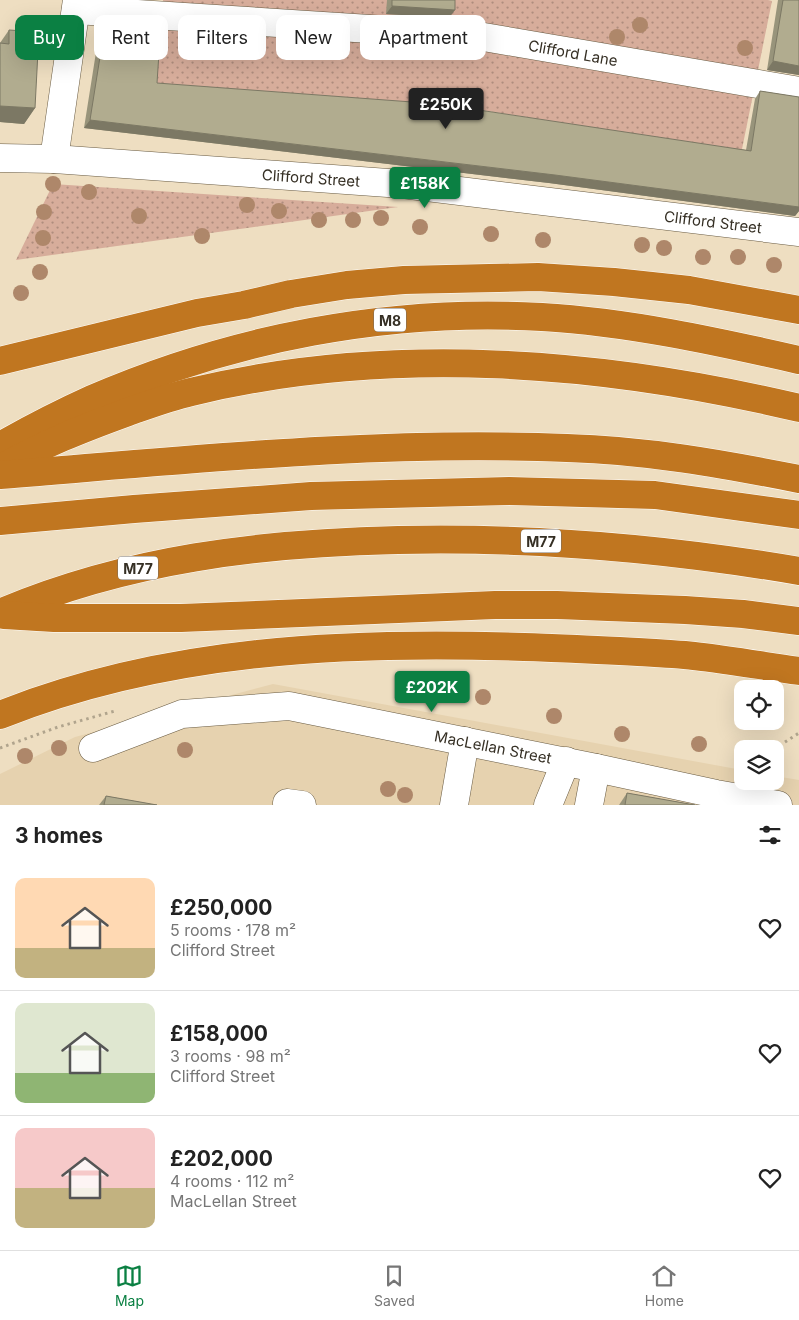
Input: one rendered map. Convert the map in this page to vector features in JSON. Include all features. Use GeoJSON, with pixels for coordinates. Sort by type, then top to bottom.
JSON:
{"type":"FeatureCollection","features":[{"type":"Feature","properties":{"kind":"highway"},"geometry":{"type":"LineString","coordinates":[[0,360],[197,313],[291,294],[347,285],[404,280],[538,278],[614,282],[689,290],[770,303],[799,310]]}},
{"type":"Feature","properties":{"kind":"highway","name":"M8"},"geometry":{"type":"LineString","coordinates":[[0,446],[94,398],[211,356],[273,339],[389,320],[455,316],[509,316],[576,320],[714,341],[799,360]]}},
{"type":"Feature","properties":{"kind":"highway"},"geometry":{"type":"LineString","coordinates":[[0,469],[55,440],[96,423],[189,392],[298,371],[350,366],[460,364],[567,369],[665,380],[799,408]]}},
{"type":"Feature","properties":{"kind":"highway"},"geometry":{"type":"LineString","coordinates":[[0,475],[167,461],[338,450],[468,446],[569,448],[627,452],[733,466],[799,479]]}},
{"type":"Feature","properties":{"kind":"highway"},"geometry":{"type":"LineString","coordinates":[[0,521],[311,496],[509,491],[655,495],[799,515]]}},
{"type":"Feature","properties":{"kind":"highway","name":"M77"},"geometry":{"type":"LineString","coordinates":[[0,614],[54,592],[133,569],[217,553],[281,545],[430,539],[574,543],[709,557],[799,571]]}},
{"type":"Feature","properties":{"kind":"highway"},"geometry":{"type":"LineString","coordinates":[[0,614],[54,618],[181,618],[495,605],[557,605],[743,614],[799,622]]}},
{"type":"Feature","properties":{"kind":"highway"},"geometry":{"type":"LineString","coordinates":[[0,715],[81,687],[155,669],[241,656],[370,647],[480,645],[614,651],[693,656],[799,671]]}},
{"type":"Feature","properties":{"kind":"street","name":"Clifford Lane"},"geometry":{"type":"LineString","coordinates":[[76,5],[478,36],[799,91]]}},
{"type":"Feature","properties":{"kind":"street"},"geometry":{"type":"LineString","coordinates":[[54,158],[76,5]]}},
{"type":"Feature","properties":{"kind":"street","name":"Clifford Street"},"geometry":{"type":"LineString","coordinates":[[0,158],[54,158],[402,184],[799,232]]}},
{"type":"Feature","properties":{"kind":"street","name":"MacLellan Street"},"geometry":{"type":"LineString","coordinates":[[93,748],[182,714],[289,706],[566,761],[716,794],[778,805]]}},
{"type":"Feature","properties":{"kind":"street"},"geometry":{"type":"LineString","coordinates":[[454,805],[465,741]]}},
{"type":"Feature","properties":{"kind":"street"},"geometry":{"type":"LineString","coordinates":[[548,805],[566,761]]}},
{"type":"Feature","properties":{"kind":"street"},"geometry":{"type":"LineString","coordinates":[[589,805],[596,768]]}},
{"type":"Feature","properties":{"kind":"path"},"geometry":{"type":"LineString","coordinates":[[784,743],[799,733]]}},
{"type":"Feature","properties":{"kind":"shaded area"},"geometry":{"type":"Polygon","coordinates":[[[163,0],[772,1],[741,154],[465,107],[156,85],[158,60],[168,60],[168,15],[162,15],[163,0]]]}},
{"type":"Feature","properties":{"kind":"shaded area"},"geometry":{"type":"Polygon","coordinates":[[[53,184],[398,207],[16,260],[53,184]]]}},
{"type":"Feature","properties":{"kind":"shaded area"},"geometry":{"type":"Polygon","coordinates":[[[273,684],[734,769],[734,790],[784,790],[784,778],[799,780],[799,805],[0,805],[0,774],[75,737],[273,684]]]}},
{"type":"Feature","properties":{"kind":"building"},"geometry":{"type":"Polygon","coordinates":[[[392,0],[455,0],[455,10],[392,6],[392,0]]]}},
{"type":"Feature","properties":{"kind":"building"},"geometry":{"type":"Polygon","coordinates":[[[783,0],[799,0],[799,66],[773,61],[783,0]]]}},
{"type":"Feature","properties":{"kind":"building"},"geometry":{"type":"Polygon","coordinates":[[[9,30],[15,30],[15,60],[38,60],[35,108],[0,106],[0,43],[9,44],[9,30]]]}},
{"type":"Feature","properties":{"kind":"building"},"geometry":{"type":"Polygon","coordinates":[[[100,60],[159,60],[157,83],[439,104],[751,151],[760,91],[799,97],[799,207],[555,175],[90,120],[100,60]]]}},
{"type":"Feature","properties":{"kind":"building"},"geometry":{"type":"Polygon","coordinates":[[[627,793],[695,805],[625,805],[627,793]]]}},
{"type":"Feature","properties":{"kind":"building"},"geometry":{"type":"Polygon","coordinates":[[[106,796],[157,805],[104,805],[106,796]]]}}]}
